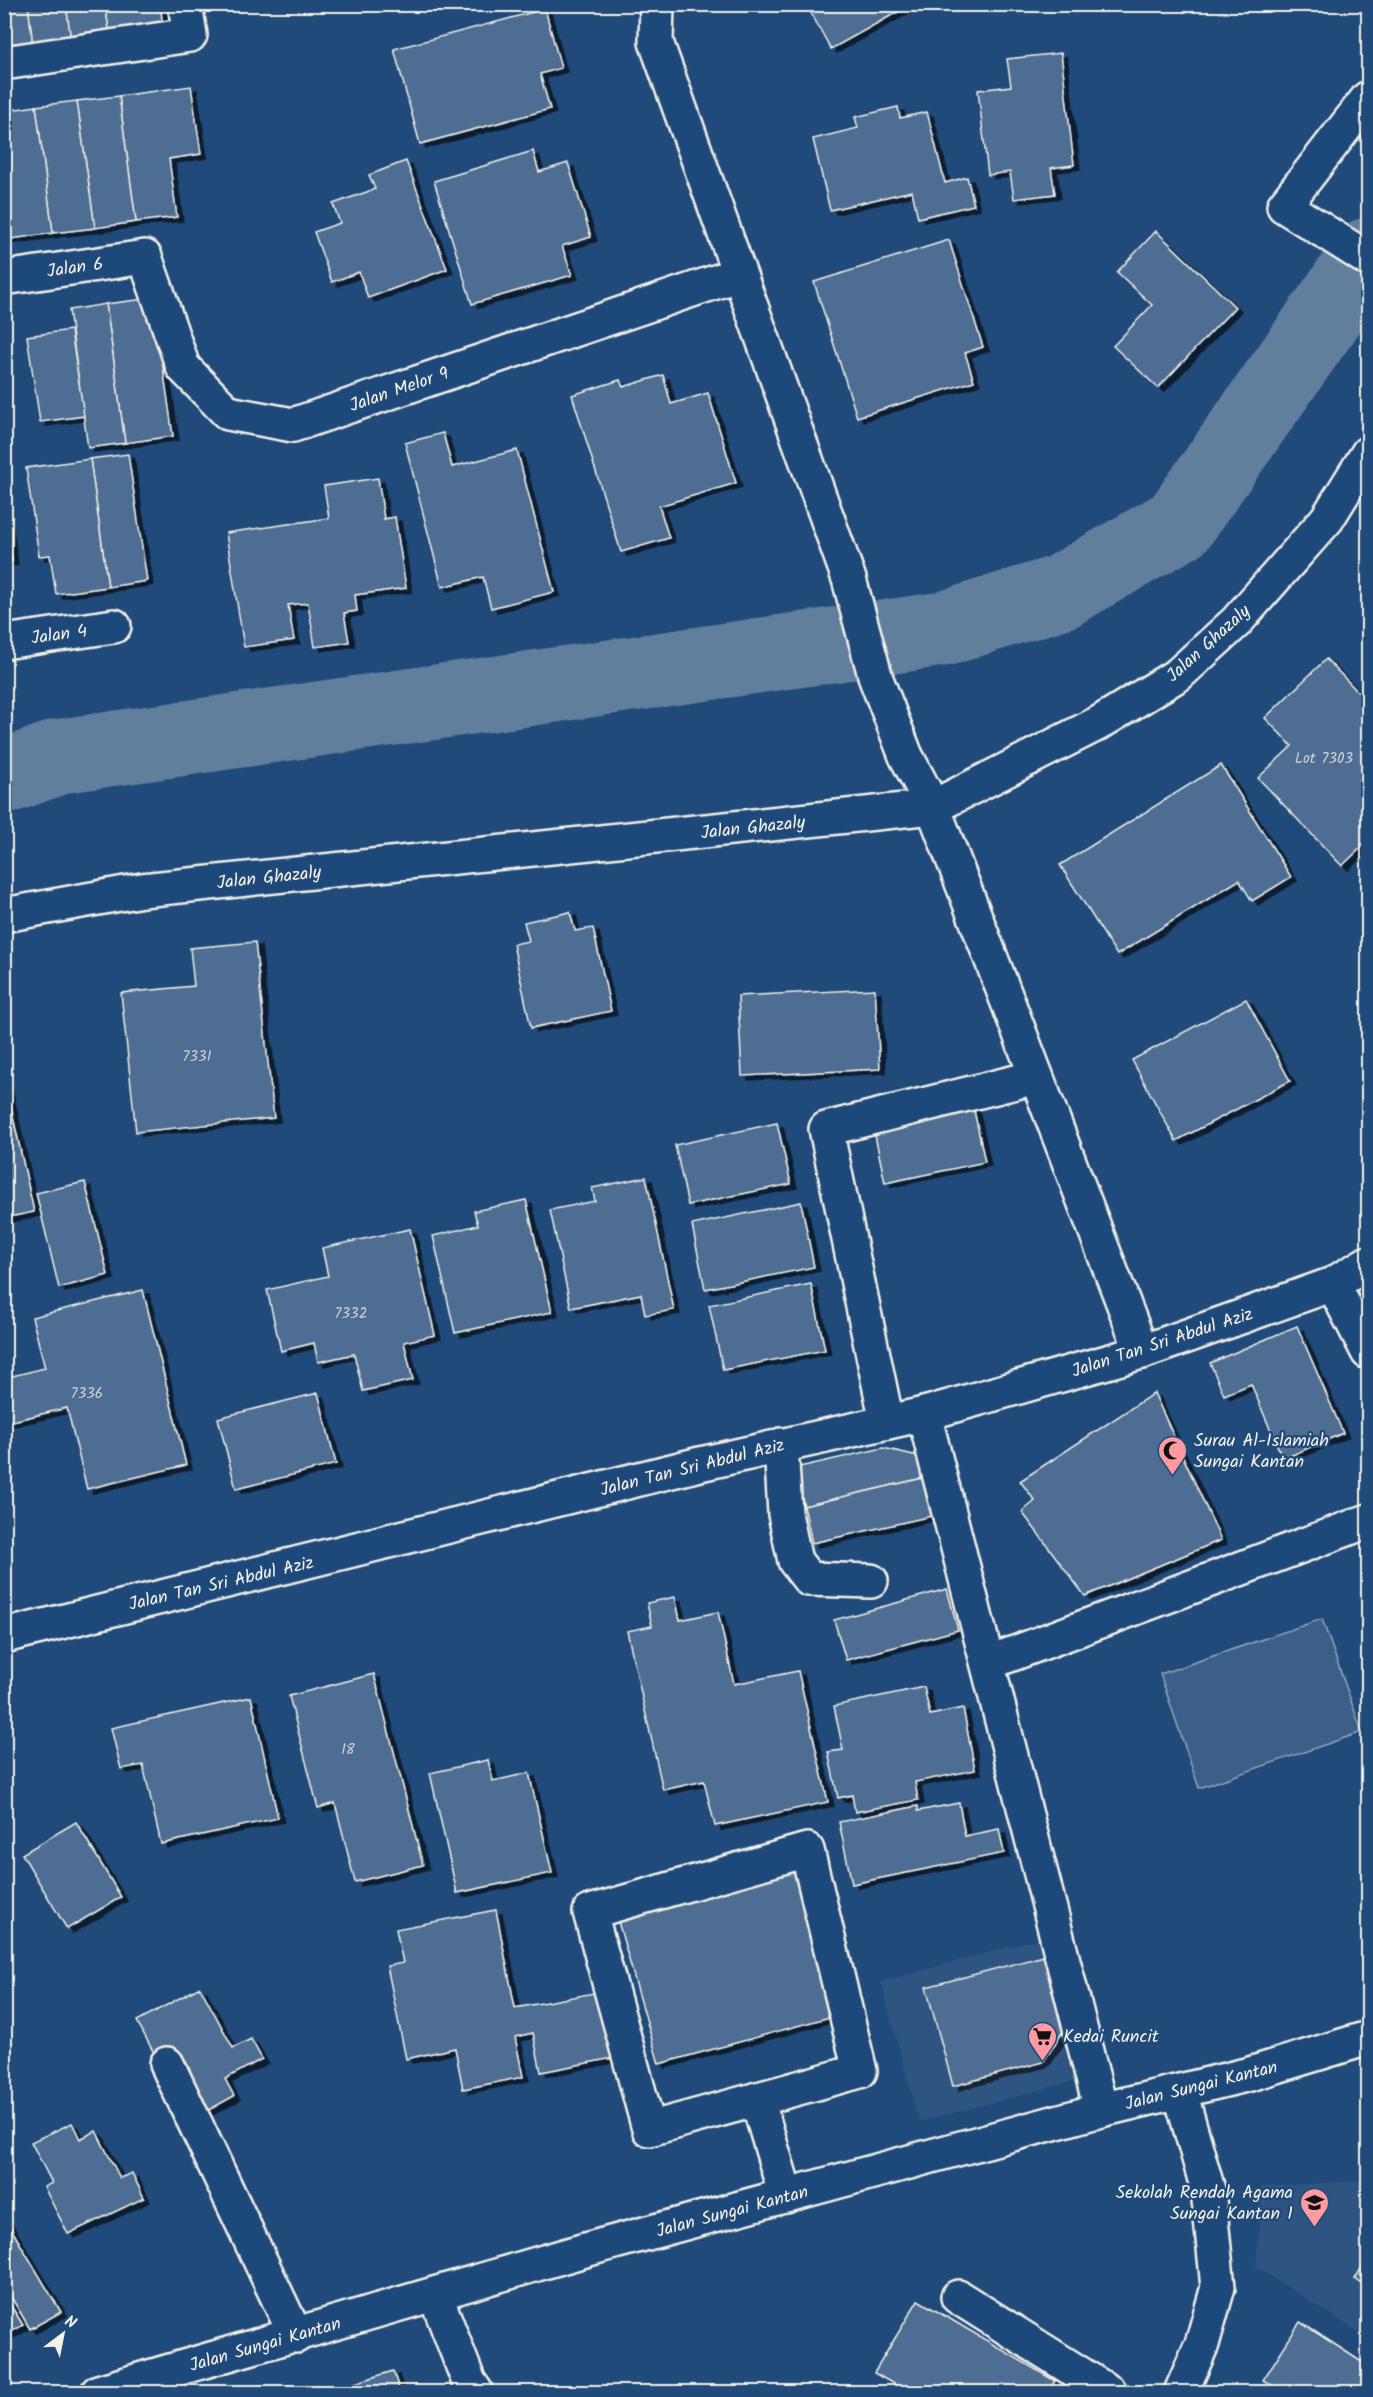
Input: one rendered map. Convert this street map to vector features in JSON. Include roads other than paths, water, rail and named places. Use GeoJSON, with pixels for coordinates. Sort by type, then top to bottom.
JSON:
{"type":"FeatureCollection","features":[{"type":"Feature","properties":{"kind":"street"},"geometry":{"type":"LineString","coordinates":[[657,4],[656,42],[849,579],[876,679],[906,756],[933,807],[1142,1352]]}},
{"type":"Feature","properties":{"kind":"street"},"geometry":{"type":"LineString","coordinates":[[4,63],[187,20]]}},
{"type":"Feature","properties":{"kind":"street"},"geometry":{"type":"LineString","coordinates":[[1368,98],[1284,206],[1368,259]]}},
{"type":"Feature","properties":{"kind":"street","name":"Jalan Melor 9"},"geometry":{"type":"LineString","coordinates":[[145,257],[183,367],[228,413],[293,425],[740,274]]}},
{"type":"Feature","properties":{"kind":"street","name":"Jalan 6"},"geometry":{"type":"LineString","coordinates":[[4,278],[145,257]]}},
{"type":"Feature","properties":{"kind":"street","name":"Jalan Ghazaly"},"geometry":{"type":"LineString","coordinates":[[4,915],[142,890],[933,807],[1099,723],[1179,674],[1236,622],[1327,519],[1368,453]]}},
{"type":"Feature","properties":{"kind":"street","name":"Jalan 4"},"geometry":{"type":"LineString","coordinates":[[4,642],[114,626]]}},
{"type":"Feature","properties":{"kind":"street"},"geometry":{"type":"LineString","coordinates":[[887,1422],[826,1129],[1036,1077]]}},
{"type":"Feature","properties":{"kind":"street","name":"Jalan Tan Sri Abdul Aziz"},"geometry":{"type":"LineString","coordinates":[[4,1636],[781,1446],[924,1414],[1142,1352],[1333,1284],[1368,1263]]}},
{"type":"Feature","properties":{"kind":"street"},"geometry":{"type":"LineString","coordinates":[[1333,1284],[1368,1352]]}},
{"type":"Feature","properties":{"kind":"street"},"geometry":{"type":"LineString","coordinates":[[924,1414],[1101,2110]]}},
{"type":"Feature","properties":{"kind":"street"},"geometry":{"type":"LineString","coordinates":[[781,1446],[785,1514],[795,1561],[809,1579],[871,1581]]}},
{"type":"Feature","properties":{"kind":"street"},"geometry":{"type":"LineString","coordinates":[[988,1663],[1368,1521]]}},
{"type":"Feature","properties":{"kind":"street"},"geometry":{"type":"LineString","coordinates":[[807,1850],[860,2071],[757,2099],[649,2128],[590,1912],[807,1850]]}},
{"type":"Feature","properties":{"kind":"street","name":"Jalan Sungai Kantan"},"geometry":{"type":"LineString","coordinates":[[98,2392],[585,2250],[1101,2110],[1250,2074],[1368,2038]]}},
{"type":"Feature","properties":{"kind":"street"},"geometry":{"type":"LineString","coordinates":[[167,2064],[296,2336]]}},
{"type":"Feature","properties":{"kind":"street"},"geometry":{"type":"LineString","coordinates":[[1179,2092],[1208,2190],[1218,2288],[1202,2344],[1181,2392]]}},
{"type":"Feature","properties":{"kind":"street"},"geometry":{"type":"LineString","coordinates":[[757,2099],[786,2196]]}},
{"type":"Feature","properties":{"kind":"street"},"geometry":{"type":"LineString","coordinates":[[435,2294],[469,2382],[476,2392]]}},
{"type":"Feature","properties":{"kind":"street"},"geometry":{"type":"LineString","coordinates":[[958,2297],[1109,2392]]}},
{"type":"Feature","properties":{"kind":"waterway"},"geometry":{"type":"LineString","coordinates":[[4,777],[61,756],[943,629],[1061,592],[1179,524],[1368,255]]}},
{"type":"Feature","properties":{"kind":"place","name":"Surau Al-Islamiah Sungai Kantan"},"geometry":{"type":"Point","coordinates":[1173,1476]}},
{"type":"Feature","properties":{"kind":"place","name":"Kedai Runcit"},"geometry":{"type":"Point","coordinates":[1042,2062]}},
{"type":"Feature","properties":{"kind":"place","name":"Sekolah Rendah Agama Sungai Kantan 1"},"geometry":{"type":"Point","coordinates":[1314,2228]}}]}
